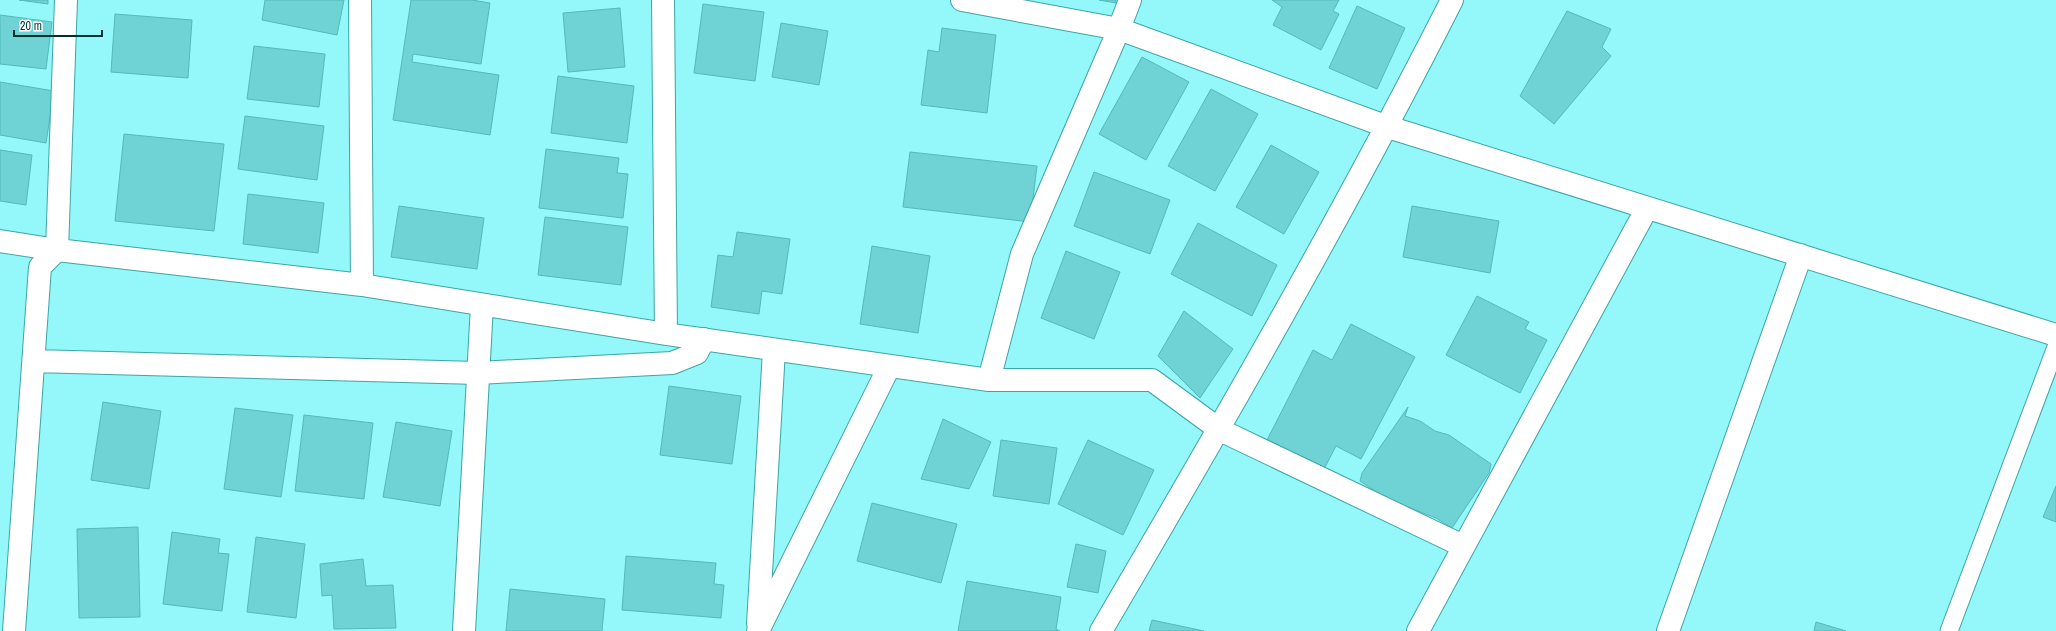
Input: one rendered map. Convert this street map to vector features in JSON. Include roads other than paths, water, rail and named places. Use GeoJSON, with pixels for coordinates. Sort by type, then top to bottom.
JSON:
{"type":"FeatureCollection","features":[{"type":"Feature","properties":{"kind":"street"},"geometry":{"type":"LineString","coordinates":[[14,631],[40,267],[57,250],[66,0]]}},
{"type":"Feature","properties":{"kind":"street"},"geometry":{"type":"LineString","coordinates":[[360,0],[362,285]]}},
{"type":"Feature","properties":{"kind":"street"},"geometry":{"type":"LineString","coordinates":[[663,0],[666,334]]}},
{"type":"Feature","properties":{"kind":"street"},"geometry":{"type":"LineString","coordinates":[[962,0],[1119,29],[1388,127],[2056,335]]}},
{"type":"Feature","properties":{"kind":"street"},"geometry":{"type":"LineString","coordinates":[[989,380],[1022,254],[1119,29],[1130,0]]}},
{"type":"Feature","properties":{"kind":"street"},"geometry":{"type":"LineString","coordinates":[[1102,631],[1220,430],[1388,127],[1452,0]]}},
{"type":"Feature","properties":{"kind":"street"},"geometry":{"type":"LineString","coordinates":[[1418,631],[1647,208]]}},
{"type":"Feature","properties":{"kind":"street"},"geometry":{"type":"LineString","coordinates":[[0,241],[57,250],[362,285],[704,340],[989,380],[1152,380],[1220,430],[1463,546]]}},
{"type":"Feature","properties":{"kind":"street"},"geometry":{"type":"LineString","coordinates":[[1668,631],[1800,255]]}},
{"type":"Feature","properties":{"kind":"street"},"geometry":{"type":"LineString","coordinates":[[464,631],[482,305]]}},
{"type":"Feature","properties":{"kind":"street"},"geometry":{"type":"LineString","coordinates":[[34,360],[478,373],[672,363],[697,353],[704,340]]}},
{"type":"Feature","properties":{"kind":"street"},"geometry":{"type":"LineString","coordinates":[[758,631],[774,350]]}},
{"type":"Feature","properties":{"kind":"street"},"geometry":{"type":"LineString","coordinates":[[758,631],[889,367]]}},
{"type":"Feature","properties":{"kind":"lane"},"geometry":{"type":"LineString","coordinates":[[1949,631],[2056,347]]}}]}
